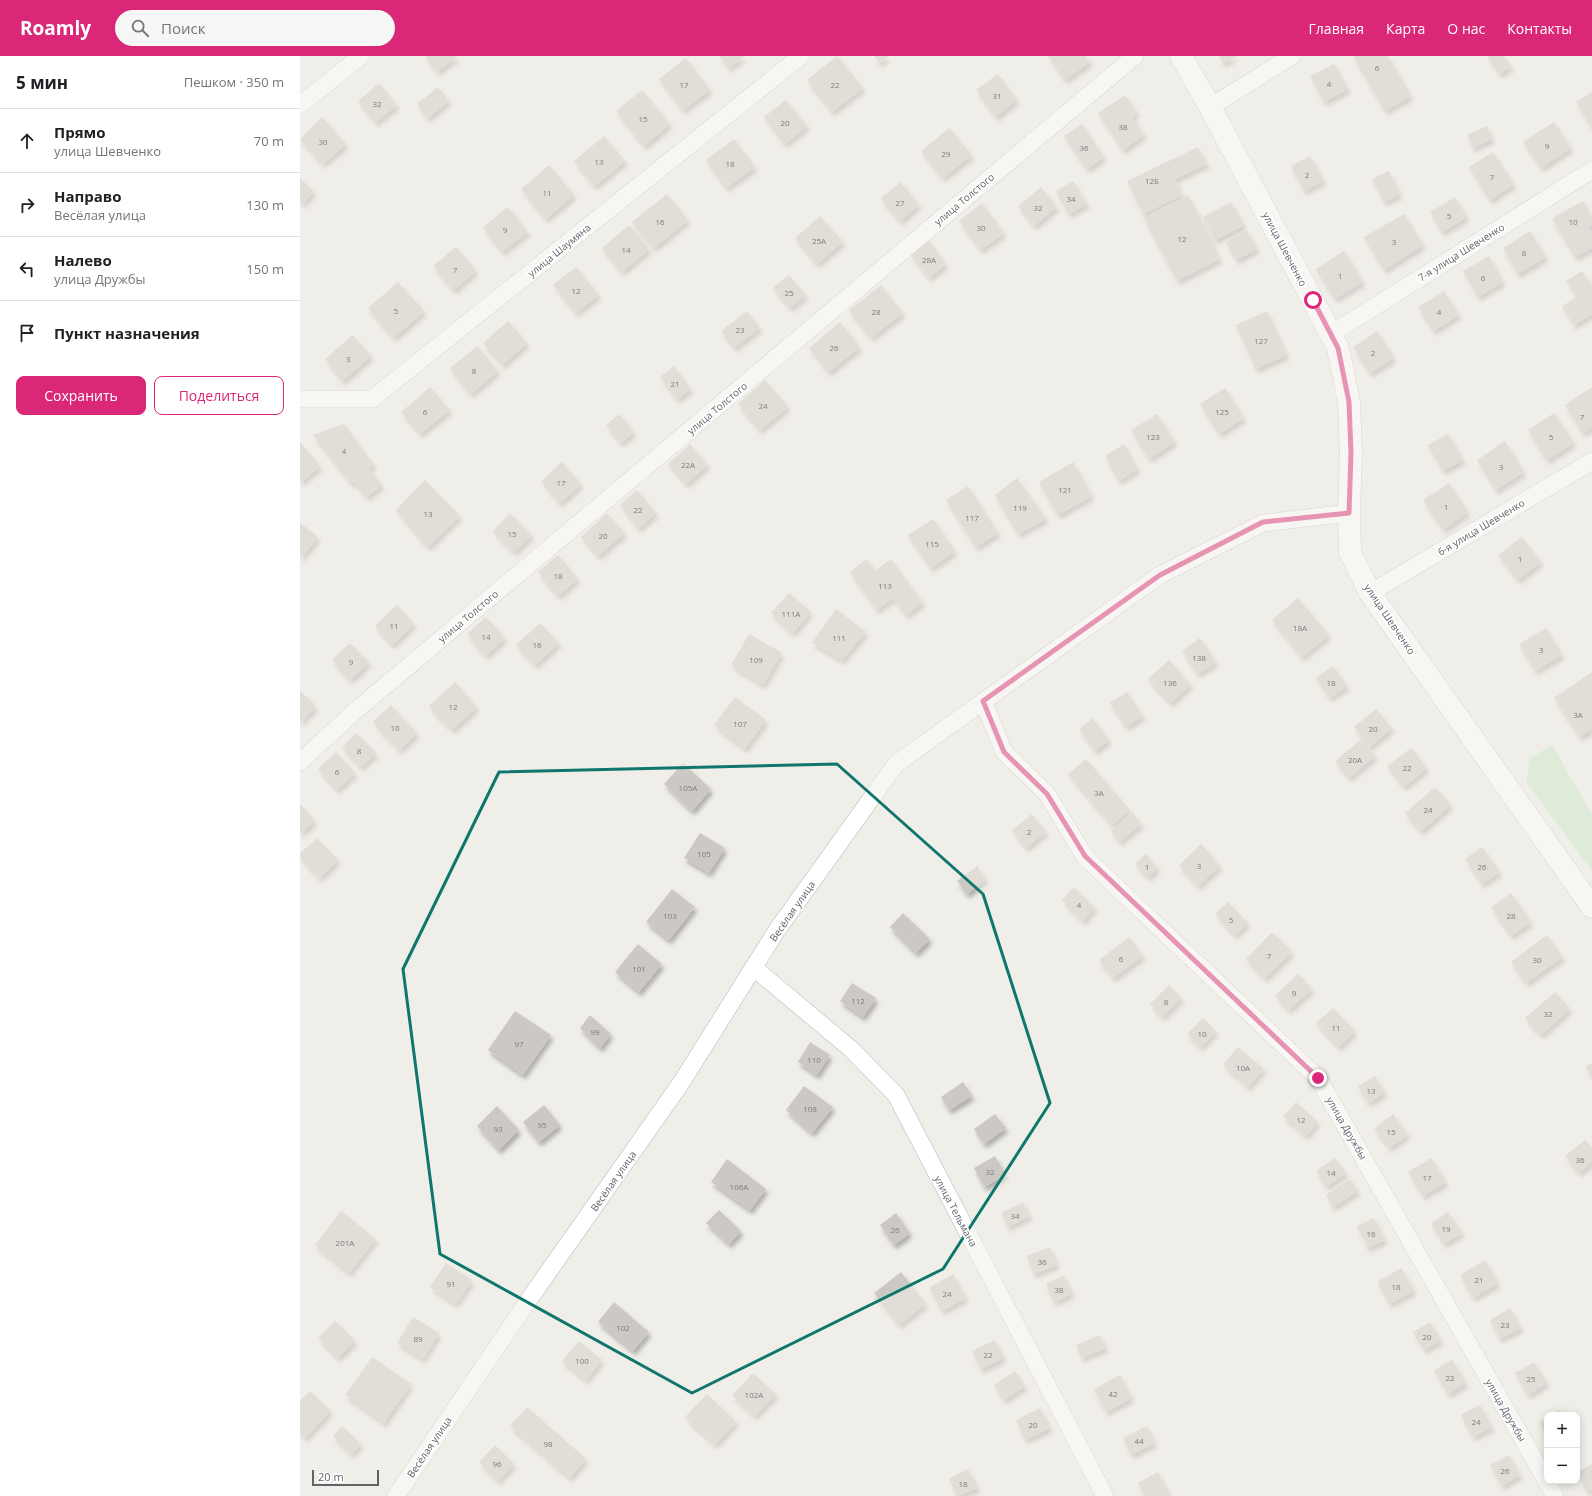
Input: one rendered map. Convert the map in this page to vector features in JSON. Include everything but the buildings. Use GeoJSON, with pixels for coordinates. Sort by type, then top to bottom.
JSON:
{"type":"FeatureCollection","features":[{"type":"Feature","properties":{"kind":"main road","name":"улица Шевченко"},"geometry":{"type":"LineString","coordinates":[[1181,56],[1210,107],[1338,348],[1349,402],[1351,453],[1349,513],[1350,552],[1370,592],[1592,907]]}},
{"type":"Feature","properties":{"kind":"street"},"geometry":{"type":"LineString","coordinates":[[300,105],[361,56]]}},
{"type":"Feature","properties":{"kind":"street","name":"улица Шаумяна"},"geometry":{"type":"LineString","coordinates":[[300,399],[372,399],[801,56]]}},
{"type":"Feature","properties":{"kind":"street","name":"улица Толстого"},"geometry":{"type":"LineString","coordinates":[[300,762],[354,712],[1135,56]]}},
{"type":"Feature","properties":{"kind":"street"},"geometry":{"type":"LineString","coordinates":[[1210,107],[1292,56]]}},
{"type":"Feature","properties":{"kind":"street","name":"7-я улица Шевченко"},"geometry":{"type":"LineString","coordinates":[[1331,334],[1592,170]]}},
{"type":"Feature","properties":{"kind":"street","name":"6-я улица Шевченко"},"geometry":{"type":"LineString","coordinates":[[1370,592],[1592,462]]}},
{"type":"Feature","properties":{"kind":"street","name":"Весёлая улица"},"geometry":{"type":"LineString","coordinates":[[396,1496],[530,1298],[681,1083],[777,930],[896,764],[1160,575],[1263,522],[1349,513]]}},
{"type":"Feature","properties":{"kind":"street","name":"улица Дружбы"},"geometry":{"type":"LineString","coordinates":[[983,701],[1004,752],[1047,794],[1085,856],[1318,1078],[1555,1496]]}},
{"type":"Feature","properties":{"kind":"street","name":"улица Тельмана"},"geometry":{"type":"LineString","coordinates":[[754,968],[851,1049],[896,1095],[1105,1496]]}},
{"type":"Feature","properties":{"kind":"highlighted area"},"geometry":{"type":"Polygon","coordinates":[[[837,764],[983,894],[1050,1103],[943,1269],[692,1393],[440,1254],[403,969],[499,772],[837,764]]]}},
{"type":"Feature","properties":{"kind":"green space"},"geometry":{"type":"Polygon","coordinates":[[[1552,745],[1592,814],[1592,871],[1526,782],[1530,758],[1552,745]]]}},
{"type":"Feature","properties":{"kind":"route"},"geometry":{"type":"LineString","coordinates":[[1313,300],[1338,348],[1349,402],[1351,453],[1349,513],[1263,522],[1160,575],[983,701],[1004,752],[1047,794],[1085,856],[1318,1078]]}}]}
